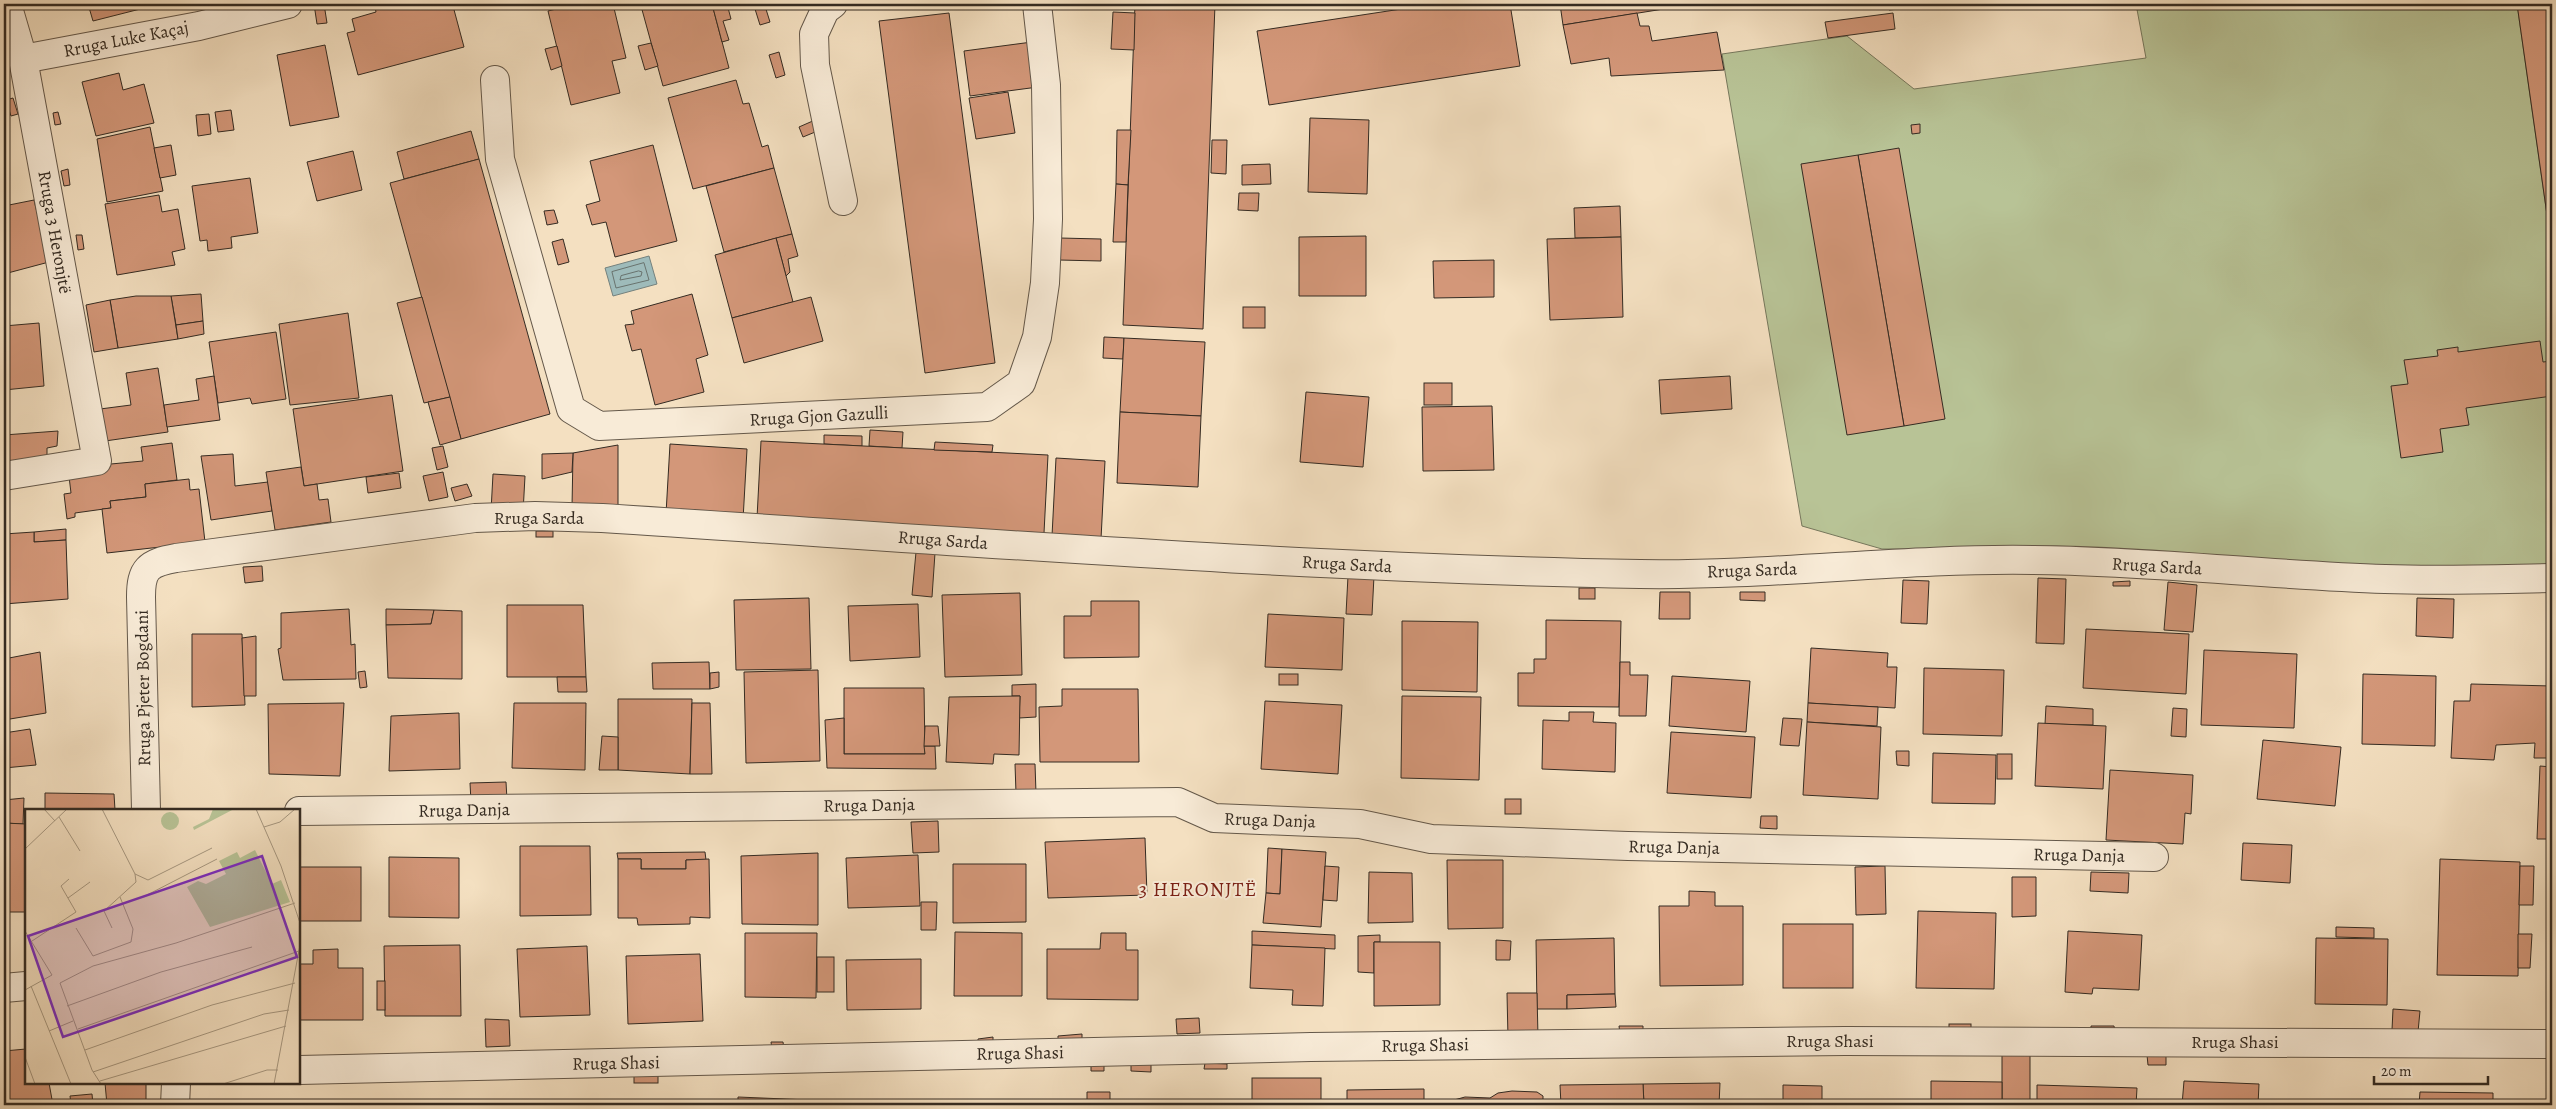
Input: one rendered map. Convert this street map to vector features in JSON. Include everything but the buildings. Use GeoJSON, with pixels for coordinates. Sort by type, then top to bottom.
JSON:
{"type":"FeatureCollection","features":[{"type":"Feature","properties":{"kind":"street","name":"Rruga 3 Heronjtë"},"geometry":{"type":"LineString","coordinates":[[4,476],[97,461],[23,59],[7,4]]}},
{"type":"Feature","properties":{"kind":"street","name":"Rruga Luke Kaçaj"},"geometry":{"type":"LineString","coordinates":[[23,59],[199,26],[288,4]]}},
{"type":"Feature","properties":{"kind":"street"},"geometry":{"type":"LineString","coordinates":[[833,4],[825,10],[814,34],[814,65],[843,202]]}},
{"type":"Feature","properties":{"kind":"street","name":"Rruga Gjon Gazulli"},"geometry":{"type":"LineString","coordinates":[[495,80],[500,159],[571,410],[599,426],[987,407],[1021,383],[1037,337],[1045,283],[1048,219],[1046,85],[1037,4]]}},
{"type":"Feature","properties":{"kind":"street","name":"Rruga Sarda"},"geometry":{"type":"LineString","coordinates":[[148,568],[155,562],[176,558],[474,518],[535,516],[1421,568],[1647,574],[1782,570],[1912,561],[2035,560],[2388,579],[2552,578]]}},
{"type":"Feature","properties":{"kind":"street","name":"Rruga Pjeter Bogdani"},"geometry":{"type":"LineString","coordinates":[[146,809],[140,597],[143,575],[148,568]]}},
{"type":"Feature","properties":{"kind":"street","name":"Rruga Danja"},"geometry":{"type":"LineString","coordinates":[[300,811],[1178,802],[1214,818],[1360,824],[1431,839],[1628,846],[2154,857]]}},
{"type":"Feature","properties":{"kind":"street"},"geometry":{"type":"LineString","coordinates":[[4,988],[25,986]]}},
{"type":"Feature","properties":{"kind":"street","name":"Rruga Shasi"},"geometry":{"type":"LineString","coordinates":[[300,1070],[1351,1046],[1845,1041],[2552,1044]]}},
{"type":"Feature","properties":{"kind":"street"},"geometry":{"type":"LineString","coordinates":[[175,1105],[176,1084]]}},
{"type":"Feature","properties":{"kind":"green space"},"geometry":{"type":"Polygon","coordinates":[[[2136,4],[2517,4],[2552,250],[2552,569],[2383,566],[2015,549],[1882,549],[1802,526],[1722,54],[1847,36],[1914,89],[2146,58],[2136,4]]]}},
{"type":"Feature","properties":{"kind":"water"},"geometry":{"type":"Polygon","coordinates":[[[649,256],[657,284],[613,296],[605,268],[649,256]]]}},
{"type":"Feature","properties":{"kind":"district","name":"3 HERONJTË"},"geometry":{"type":"Point","coordinates":[1198,889]}}]}
